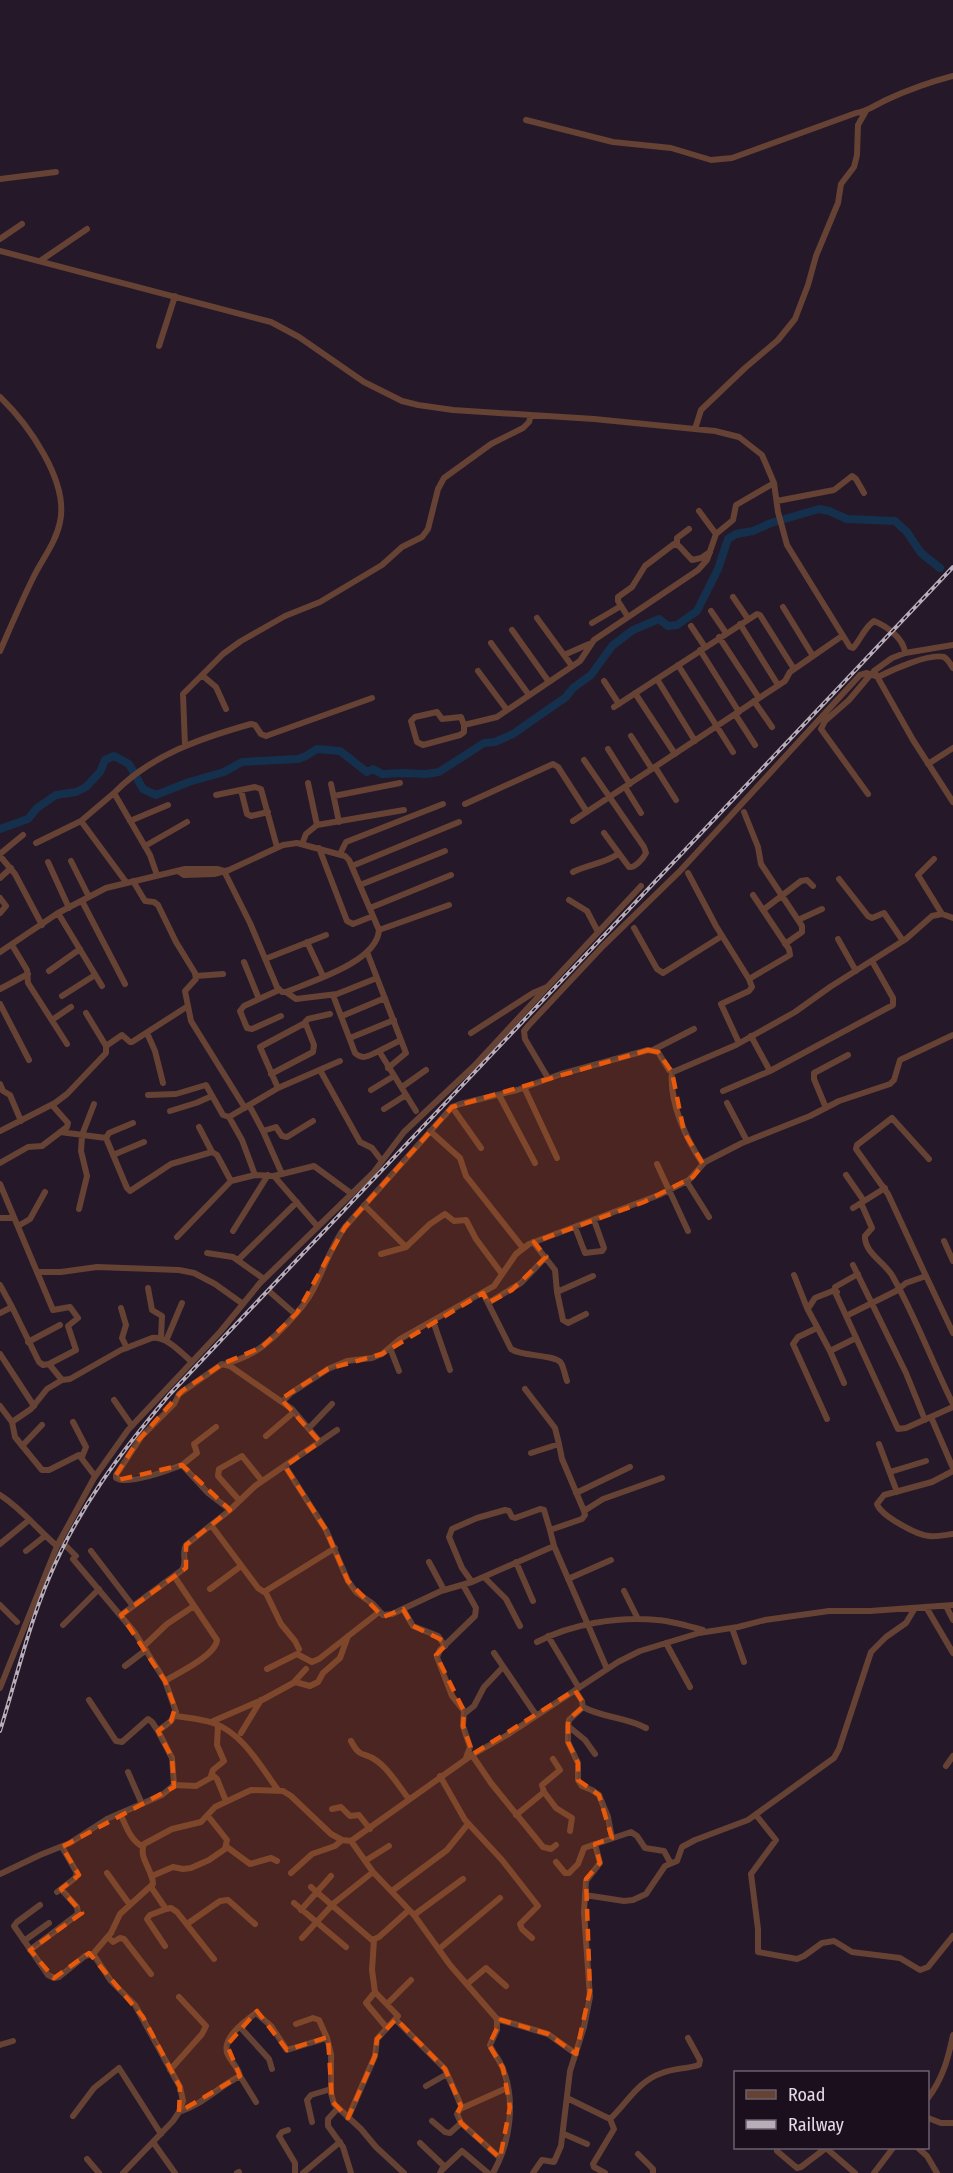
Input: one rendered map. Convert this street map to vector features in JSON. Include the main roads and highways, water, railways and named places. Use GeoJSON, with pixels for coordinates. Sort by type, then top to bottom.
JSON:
{"type":"FeatureCollection","features":[{"type":"Feature","properties":{"kind":"waterway"},"geometry":{"type":"LineString","coordinates":[[0,829],[28,819],[37,808],[56,795],[76,792],[86,787],[100,772],[105,760],[114,756],[129,764],[143,789],[156,795],[224,772],[242,762],[298,759],[317,749],[340,751],[367,772],[373,769],[382,774],[439,772],[484,743],[495,742],[513,734],[566,697],[573,688],[591,675],[612,646],[633,630],[659,619],[668,626],[677,625],[697,611],[718,569],[728,539],[736,534],[753,531],[771,523],[819,509],[847,519],[895,521],[907,532],[921,553],[940,568]]}},
{"type":"Feature","properties":{"kind":"railway"},"geometry":{"type":"LineString","coordinates":[[0,1731],[35,1615],[61,1552],[87,1504],[151,1416],[953,567]]}}]}
